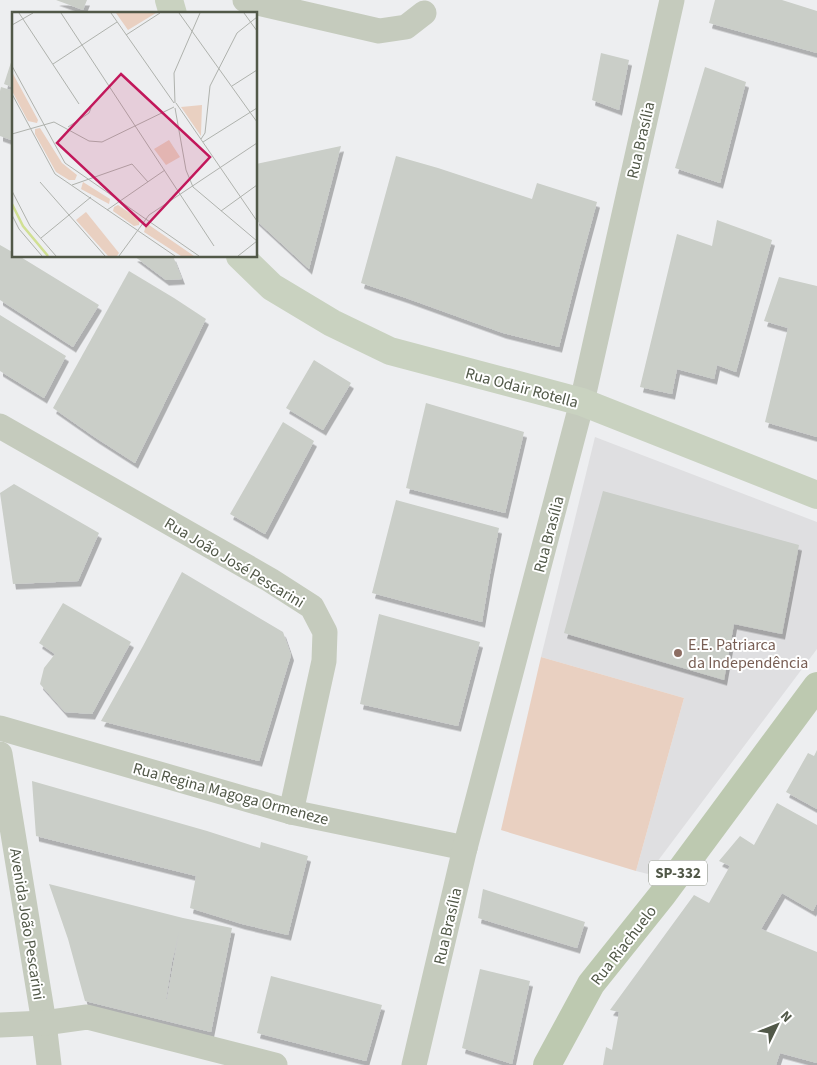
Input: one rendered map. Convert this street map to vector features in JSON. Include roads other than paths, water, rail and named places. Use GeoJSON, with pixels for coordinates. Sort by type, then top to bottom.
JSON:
{"type":"FeatureCollection","features":[{"type":"Feature","properties":{"kind":"main road","name":"Rua Odair Rotella"},"geometry":{"type":"LineString","coordinates":[[242,258],[272,287],[332,323],[390,351],[582,402],[817,495]]}},
{"type":"Feature","properties":{"kind":"main road","name":"Rua Riachuelo"},"geometry":{"type":"LineString","coordinates":[[547,1065],[591,984],[663,894],[817,686]]}},
{"type":"Feature","properties":{"kind":"street"},"geometry":{"type":"LineString","coordinates":[[245,0],[379,31],[406,28],[424,13]]}},
{"type":"Feature","properties":{"kind":"street","name":"Rua Brasília"},"geometry":{"type":"LineString","coordinates":[[414,1065],[465,848],[582,402],[672,0]]}},
{"type":"Feature","properties":{"kind":"street","name":"Rua João José Pescarini"},"geometry":{"type":"LineString","coordinates":[[0,426],[270,580],[312,607],[325,632],[324,661],[291,812]]}},
{"type":"Feature","properties":{"kind":"street","name":"Rua Regina Magoga Ormeneze"},"geometry":{"type":"LineString","coordinates":[[0,728],[291,812],[465,848]]}},
{"type":"Feature","properties":{"kind":"street","name":"Avenida João Pescarini"},"geometry":{"type":"LineString","coordinates":[[0,754],[44,1023],[49,1065]]}},
{"type":"Feature","properties":{"kind":"street"},"geometry":{"type":"LineString","coordinates":[[0,1026],[44,1023],[87,1017],[275,1065]]}},
{"type":"Feature","properties":{"kind":"place","name":"E.E. Patriarca da Independência"},"geometry":{"type":"Point","coordinates":[678,653]}}]}
